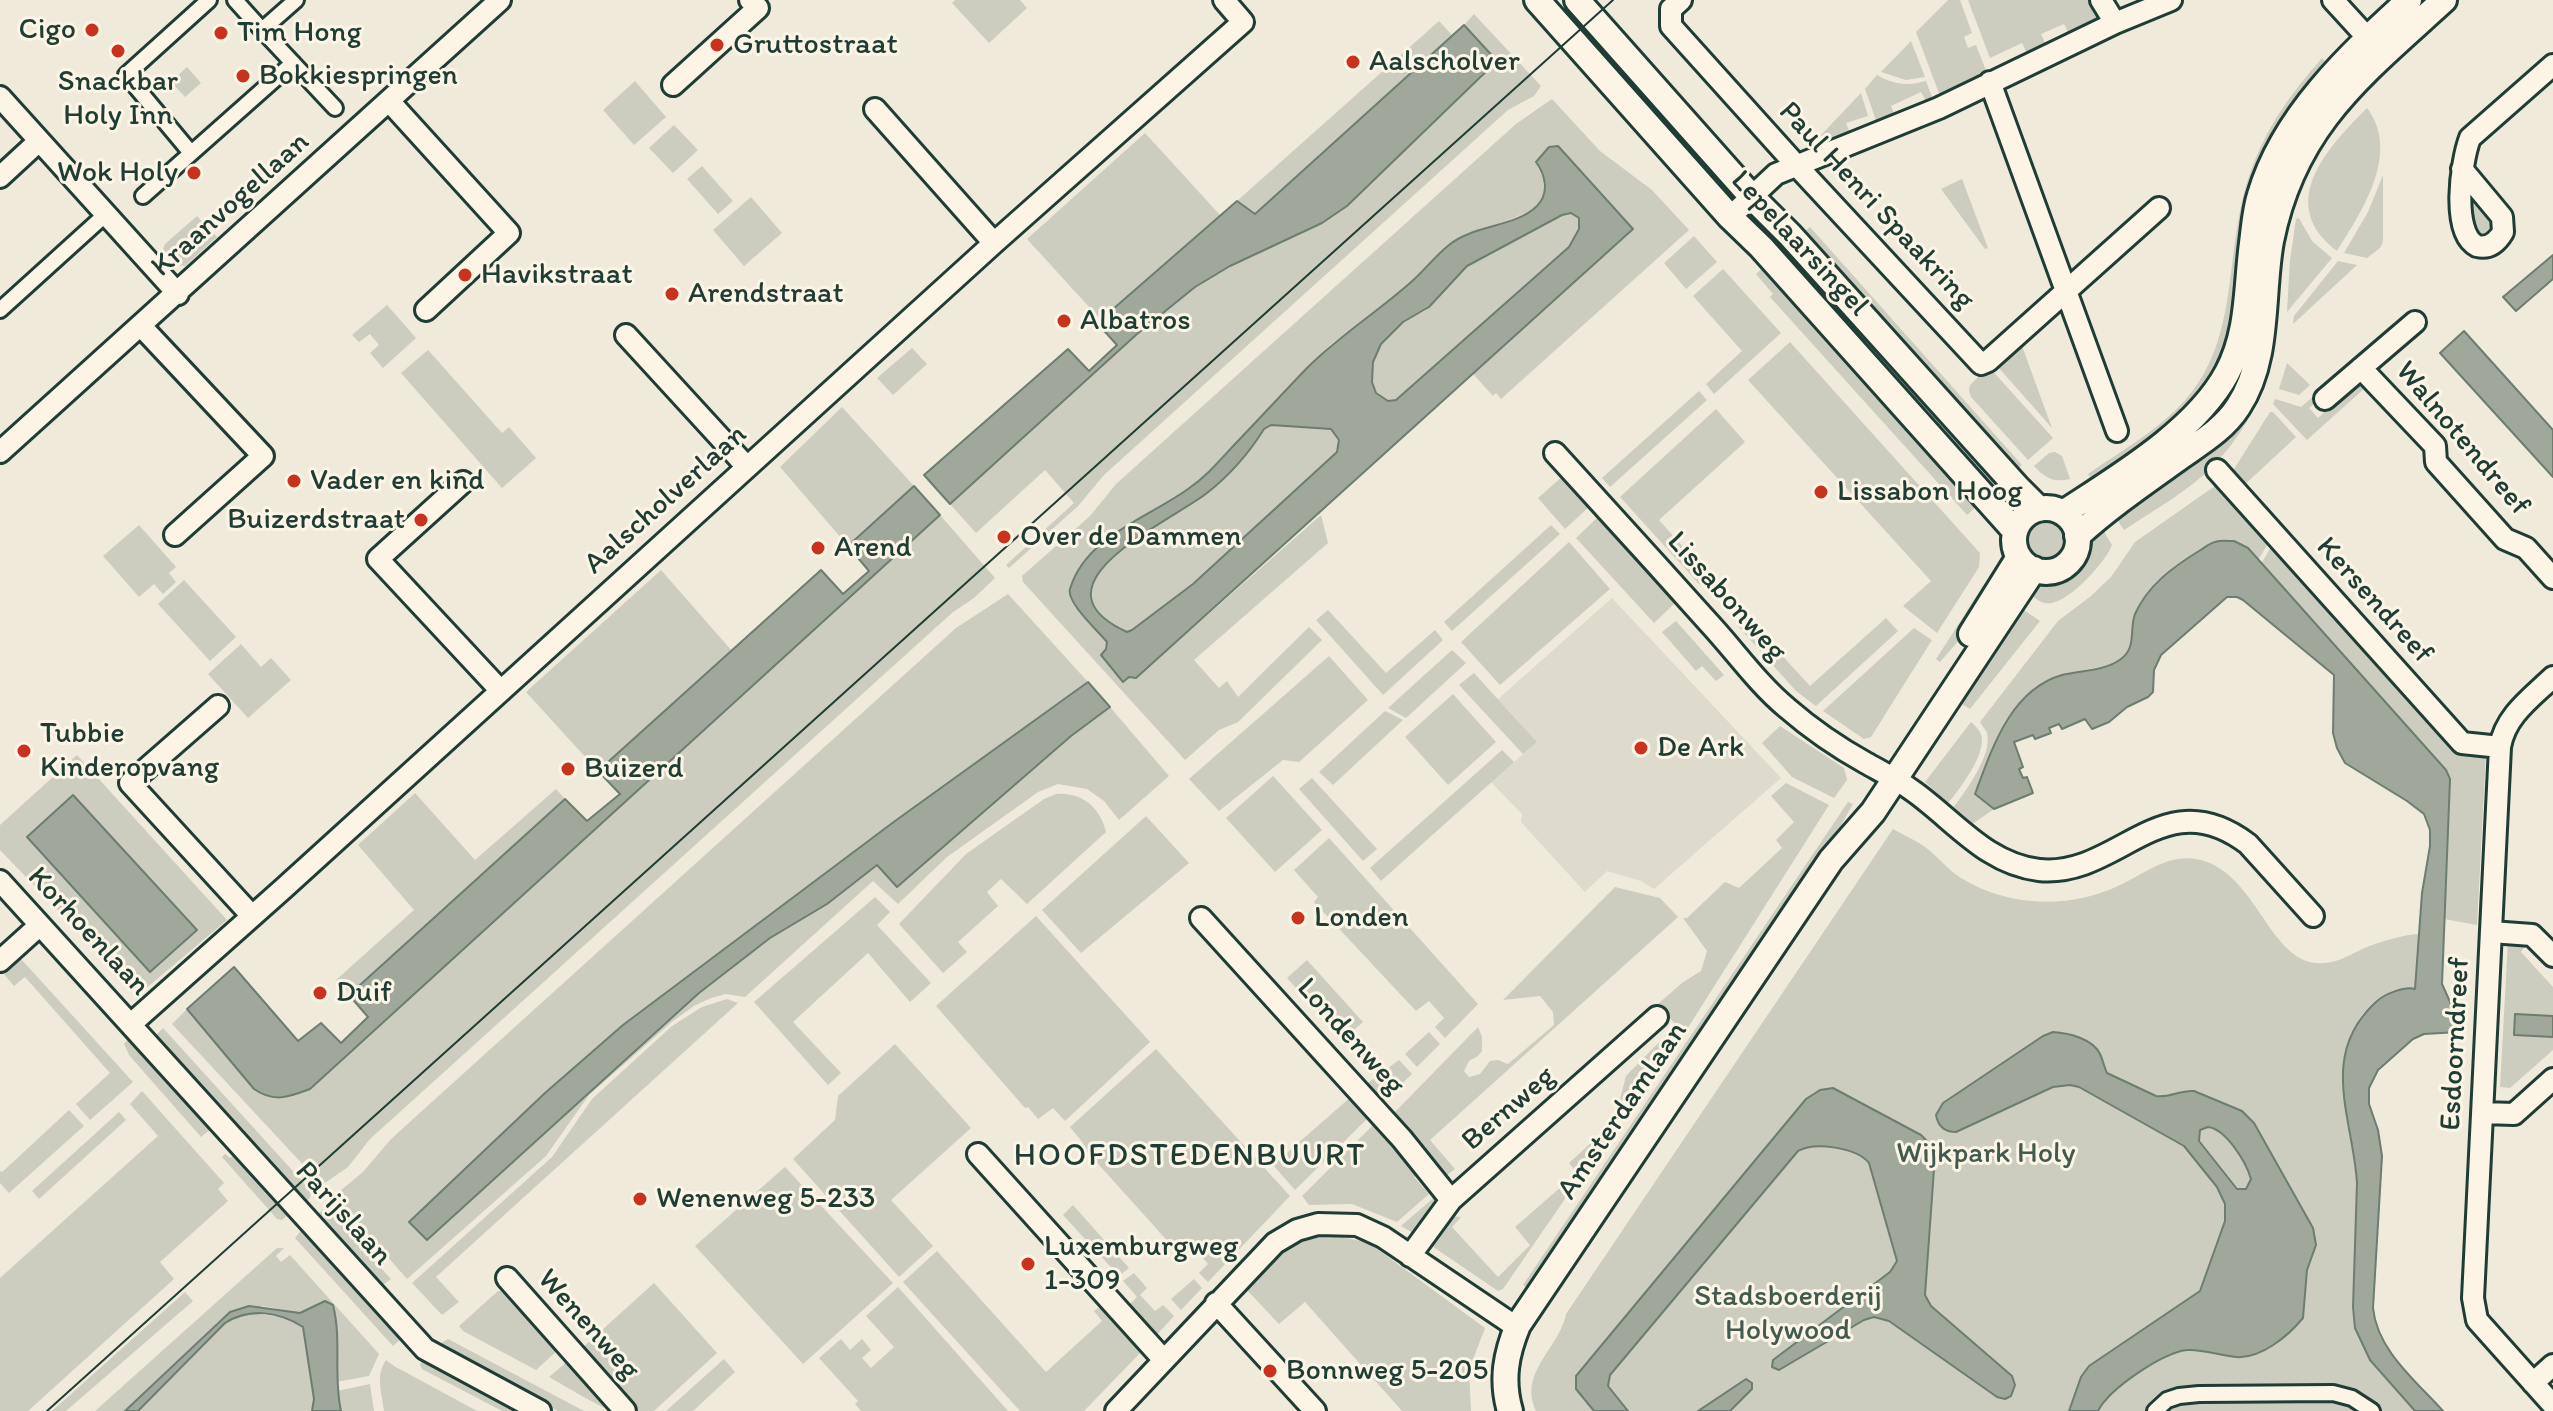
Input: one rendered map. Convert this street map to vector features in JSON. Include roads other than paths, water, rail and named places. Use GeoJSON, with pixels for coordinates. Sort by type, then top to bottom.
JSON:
{"type":"FeatureCollection","features":[{"type":"Feature","properties":{"kind":"street","name":"Kraanvogellaan"},"geometry":{"type":"LineString","coordinates":[[235,0],[335,108]]}},
{"type":"Feature","properties":{"kind":"street"},"geometry":{"type":"LineString","coordinates":[[262,30],[296,0]]}},
{"type":"Feature","properties":{"kind":"street","name":"Kraanvogellaan"},"geometry":{"type":"LineString","coordinates":[[0,452],[500,0]]}},
{"type":"Feature","properties":{"kind":"street"},"geometry":{"type":"LineString","coordinates":[[673,85],[758,8],[750,0]]}},
{"type":"Feature","properties":{"kind":"street","name":"Aalscholverlaan"},"geometry":{"type":"LineString","coordinates":[[131,1024],[994,243],[1243,22],[1224,0]]}},
{"type":"Feature","properties":{"kind":"street","name":"Lepelaarsingel"},"geometry":{"type":"LineString","coordinates":[[1537,0],[2015,531]]}},
{"type":"Feature","properties":{"kind":"street","name":"Lepelaarsingel"},"geometry":{"type":"LineString","coordinates":[[1577,0],[1752,197],[2039,509]]}},
{"type":"Feature","properties":{"kind":"street","name":"Paul Henri Spaakring"},"geometry":{"type":"LineString","coordinates":[[1681,0],[1671,9],[1671,26],[1981,364],[2159,208]]}},
{"type":"Feature","properties":{"kind":"street"},"geometry":{"type":"LineString","coordinates":[[2101,0],[2115,23]]}},
{"type":"Feature","properties":{"kind":"street"},"geometry":{"type":"LineString","coordinates":[[1730,217],[1776,174],[1939,108],[2115,23],[2171,0]]}},
{"type":"Feature","properties":{"kind":"street"},"geometry":{"type":"LineString","coordinates":[[2333,0],[2375,46]]}},
{"type":"Feature","properties":{"kind":"street"},"geometry":{"type":"LineString","coordinates":[[2077,536],[2100,515],[2223,426],[2239,405],[2252,373],[2264,324],[2271,242],[2297,161],[2322,119],[2409,0]]}},
{"type":"Feature","properties":{"kind":"street"},"geometry":{"type":"LineString","coordinates":[[2063,513],[2183,429],[2208,403],[2242,343],[2260,195],[2285,138],[2311,99],[2375,46],[2444,0]]}},
{"type":"Feature","properties":{"kind":"street"},"geometry":{"type":"LineString","coordinates":[[191,153],[126,75],[205,1]]}},
{"type":"Feature","properties":{"kind":"street"},"geometry":{"type":"LineString","coordinates":[[143,196],[293,63]]}},
{"type":"Feature","properties":{"kind":"street"},"geometry":{"type":"LineString","coordinates":[[2462,169],[2470,138],[2553,65]]}},
{"type":"Feature","properties":{"kind":"street"},"geometry":{"type":"LineString","coordinates":[[1990,82],[2117,431]]}},
{"type":"Feature","properties":{"kind":"street"},"geometry":{"type":"LineString","coordinates":[[0,97],[178,294]]}},
{"type":"Feature","properties":{"kind":"street"},"geometry":{"type":"LineString","coordinates":[[389,101],[509,233],[426,310]]}},
{"type":"Feature","properties":{"kind":"street"},"geometry":{"type":"LineString","coordinates":[[875,109],[994,243]]}},
{"type":"Feature","properties":{"kind":"street"},"geometry":{"type":"LineString","coordinates":[[0,177],[39,141]]}},
{"type":"Feature","properties":{"kind":"street"},"geometry":{"type":"LineString","coordinates":[[0,310],[106,214]]}},
{"type":"Feature","properties":{"kind":"street"},"geometry":{"type":"LineString","coordinates":[[2325,399],[2415,322]]}},
{"type":"Feature","properties":{"kind":"street"},"geometry":{"type":"LineString","coordinates":[[141,326],[263,456],[175,535]]}},
{"type":"Feature","properties":{"kind":"street"},"geometry":{"type":"LineString","coordinates":[[626,335],[747,467]]}},
{"type":"Feature","properties":{"kind":"street","name":"Walnotendreef"},"geometry":{"type":"LineString","coordinates":[[2361,368],[2435,446],[2436,462],[2505,539],[2526,548],[2553,578]]}},
{"type":"Feature","properties":{"kind":"street","name":"Lissabonweg"},"geometry":{"type":"LineString","coordinates":[[1555,453],[1786,707],[1888,776],[1996,857],[2038,870],[2080,864],[2103,856],[2160,826],[2184,822],[2215,827],[2248,844],[2313,916]]}},
{"type":"Feature","properties":{"kind":"street","name":"Kersendreef"},"geometry":{"type":"LineString","coordinates":[[2217,470],[2462,743],[2500,747]]}},
{"type":"Feature","properties":{"kind":"street"},"geometry":{"type":"LineString","coordinates":[[463,482],[378,559],[501,691]]}},
{"type":"Feature","properties":{"kind":"street"},"geometry":{"type":"LineString","coordinates":[[2052,508],[2063,513],[2073,523],[2077,536],[2075,552],[2065,565],[2050,571],[2026,563],[2014,544],[2015,531],[2024,516],[2039,509],[2052,508]]}},
{"type":"Feature","properties":{"kind":"street","name":"Amsterdamlaan"},"geometry":{"type":"LineString","coordinates":[[1510,1411],[1505,1392],[1505,1362],[1518,1325],[1831,860],[1865,823],[1888,776],[2026,563]]}},
{"type":"Feature","properties":{"kind":"street","name":"Esdoorndreef"},"geometry":{"type":"LineString","coordinates":[[2553,677],[2512,716],[2503,730],[2500,747],[2473,1298],[2477,1320],[2553,1405]]}},
{"type":"Feature","properties":{"kind":"street"},"geometry":{"type":"LineString","coordinates":[[218,706],[130,783],[252,916]]}},
{"type":"Feature","properties":{"kind":"street","name":"Korhoenlaan"},"geometry":{"type":"LineString","coordinates":[[0,881],[131,1024]]}},
{"type":"Feature","properties":{"kind":"street","name":"Londenweg"},"geometry":{"type":"LineString","coordinates":[[1201,918],[1402,1139],[1451,1200]]}},
{"type":"Feature","properties":{"kind":"street"},"geometry":{"type":"LineString","coordinates":[[0,961],[40,925]]}},
{"type":"Feature","properties":{"kind":"street"},"geometry":{"type":"LineString","coordinates":[[2491,932],[2532,935],[2553,956]]}},
{"type":"Feature","properties":{"kind":"street","name":"Bernweg"},"geometry":{"type":"LineString","coordinates":[[1410,1256],[1451,1200],[1657,1017]]}},
{"type":"Feature","properties":{"kind":"street","name":"Parijslaan"},"geometry":{"type":"LineString","coordinates":[[131,1024],[425,1349],[540,1411]]}},
{"type":"Feature","properties":{"kind":"street"},"geometry":{"type":"LineString","coordinates":[[2483,1113],[2514,1114],[2553,1079]]}},
{"type":"Feature","properties":{"kind":"street"},"geometry":{"type":"LineString","coordinates":[[978,1154],[1163,1359]]}},
{"type":"Feature","properties":{"kind":"street"},"geometry":{"type":"LineString","coordinates":[[1116,1411],[1275,1243],[1297,1230],[1318,1224],[1357,1225],[1383,1237],[1509,1322],[1518,1325]]}},
{"type":"Feature","properties":{"kind":"street","name":"Wenenweg"},"geometry":{"type":"LineString","coordinates":[[507,1278],[625,1411]]}},
{"type":"Feature","properties":{"kind":"street"},"geometry":{"type":"LineString","coordinates":[[1216,1303],[1315,1411]]}},
{"type":"Feature","properties":{"kind":"street"},"geometry":{"type":"LineString","coordinates":[[2533,1383],[2553,1365]]}},
{"type":"Feature","properties":{"kind":"street"},"geometry":{"type":"LineString","coordinates":[[2155,1411],[2167,1400],[2179,1396],[2261,1393],[2333,1393],[2352,1398],[2372,1411]]}},
{"type":"Feature","properties":{"kind":"tram line"},"geometry":{"type":"LineString","coordinates":[[47,1411],[1613,0]]}},
{"type":"Feature","properties":{"kind":"place","name":"Cigo"},"geometry":{"type":"Point","coordinates":[92,30]}},
{"type":"Feature","properties":{"kind":"place","name":"Tim Hong"},"geometry":{"type":"Point","coordinates":[221,33]}},
{"type":"Feature","properties":{"kind":"place","name":"Gruttostraat"},"geometry":{"type":"Point","coordinates":[717,45]}},
{"type":"Feature","properties":{"kind":"place","name":"Snackbar Holy Inn"},"geometry":{"type":"Point","coordinates":[118,51]}},
{"type":"Feature","properties":{"kind":"place","name":"Aalscholver"},"geometry":{"type":"Point","coordinates":[1353,62]}},
{"type":"Feature","properties":{"kind":"place","name":"Bokkiespringen"},"geometry":{"type":"Point","coordinates":[243,76]}},
{"type":"Feature","properties":{"kind":"place","name":"Wok Holy"},"geometry":{"type":"Point","coordinates":[194,173]}},
{"type":"Feature","properties":{"kind":"place","name":"Havikstraat"},"geometry":{"type":"Point","coordinates":[465,275]}},
{"type":"Feature","properties":{"kind":"place","name":"Arendstraat"},"geometry":{"type":"Point","coordinates":[672,294]}},
{"type":"Feature","properties":{"kind":"place","name":"Albatros"},"geometry":{"type":"Point","coordinates":[1064,321]}},
{"type":"Feature","properties":{"kind":"place","name":"Vader en kind"},"geometry":{"type":"Point","coordinates":[294,481]}},
{"type":"Feature","properties":{"kind":"place","name":"Lissabon Hoog"},"geometry":{"type":"Point","coordinates":[1821,492]}},
{"type":"Feature","properties":{"kind":"place","name":"Buizerdstraat"},"geometry":{"type":"Point","coordinates":[421,520]}},
{"type":"Feature","properties":{"kind":"place","name":"Over de Dammen"},"geometry":{"type":"Point","coordinates":[1004,537]}},
{"type":"Feature","properties":{"kind":"place","name":"Arend"},"geometry":{"type":"Point","coordinates":[818,548]}},
{"type":"Feature","properties":{"kind":"place","name":"De Ark"},"geometry":{"type":"Point","coordinates":[1641,748]}},
{"type":"Feature","properties":{"kind":"place","name":"Tubbie Kinderopvang"},"geometry":{"type":"Point","coordinates":[24,751]}},
{"type":"Feature","properties":{"kind":"place","name":"Buizerd"},"geometry":{"type":"Point","coordinates":[568,769]}},
{"type":"Feature","properties":{"kind":"place","name":"Londen"},"geometry":{"type":"Point","coordinates":[1298,918]}},
{"type":"Feature","properties":{"kind":"place","name":"Duif"},"geometry":{"type":"Point","coordinates":[320,993]}},
{"type":"Feature","properties":{"kind":"place","name":"Wenenweg 5-233"},"geometry":{"type":"Point","coordinates":[640,1199]}},
{"type":"Feature","properties":{"kind":"place","name":"Luxemburgweg 1-309"},"geometry":{"type":"Point","coordinates":[1028,1264]}},
{"type":"Feature","properties":{"kind":"place","name":"Bonnweg 5-205"},"geometry":{"type":"Point","coordinates":[1270,1371]}},
{"type":"Feature","properties":{"kind":"district","name":"HOOFDSTEDENBUURT"},"geometry":{"type":"Point","coordinates":[1190,1157]}},
{"type":"Feature","properties":{"kind":"park label","name":"Wijkpark Holy"},"geometry":{"type":"Point","coordinates":[1986,1154]}},
{"type":"Feature","properties":{"kind":"park label","name":"Stadsboerderij Holywood"},"geometry":{"type":"Point","coordinates":[1788,1314]}}]}
